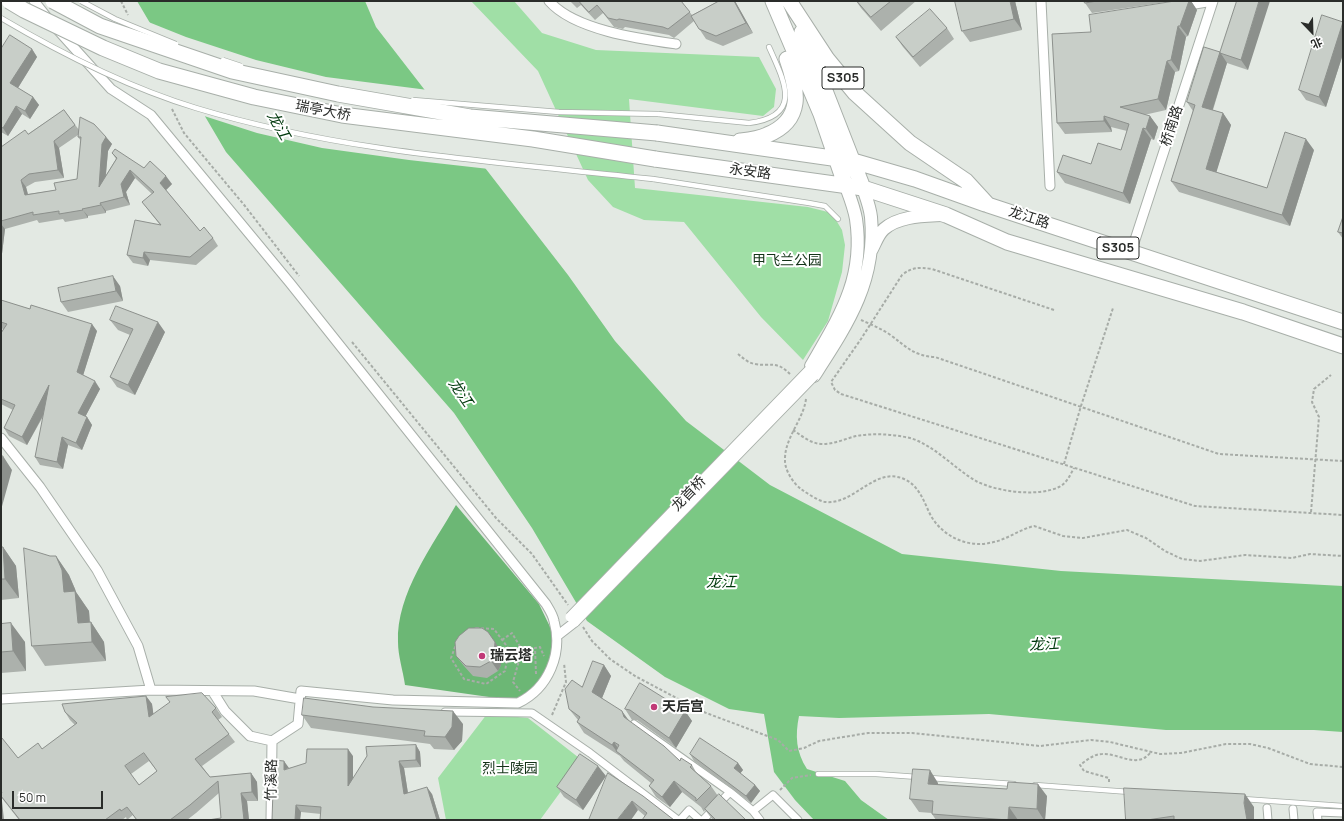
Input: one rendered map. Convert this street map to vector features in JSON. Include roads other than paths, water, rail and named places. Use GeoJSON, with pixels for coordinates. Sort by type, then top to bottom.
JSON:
{"type":"FeatureCollection","features":[{"type":"Feature","properties":{"kind":"main road","name":"瑞亭大桥"},"geometry":{"type":"LineString","coordinates":[[9,1],[24,10],[103,48],[159,71],[254,97],[342,115],[532,139],[655,159]]}},
{"type":"Feature","properties":{"kind":"main road","name":"瑞亭大桥"},"geometry":{"type":"LineString","coordinates":[[53,1],[100,26],[232,71],[338,94],[470,117],[657,133]]}},
{"type":"Feature","properties":{"kind":"main road","name":"S305"},"geometry":{"type":"LineString","coordinates":[[773,1],[821,114],[836,159]]}},
{"type":"Feature","properties":{"kind":"main road"},"geometry":{"type":"LineString","coordinates":[[789,2],[863,188]]}},
{"type":"Feature","properties":{"kind":"main road","name":"龙江路"},"geometry":{"type":"LineString","coordinates":[[789,2],[827,59],[855,93],[910,143],[966,181],[988,205],[1343,322]]}},
{"type":"Feature","properties":{"kind":"main road"},"geometry":{"type":"LineString","coordinates":[[730,144],[767,136],[782,127],[791,116],[796,102],[795,82],[786,57],[786,33]]}},
{"type":"Feature","properties":{"kind":"main road","name":"永安路"},"geometry":{"type":"LineString","coordinates":[[657,133],[853,161],[914,179],[988,205]]}},
{"type":"Feature","properties":{"kind":"main road","name":"永安路"},"geometry":{"type":"LineString","coordinates":[[655,159],[845,184],[863,188]]}},
{"type":"Feature","properties":{"kind":"main road"},"geometry":{"type":"LineString","coordinates":[[836,159],[845,184]]}},
{"type":"Feature","properties":{"kind":"main road","name":"龙江路"},"geometry":{"type":"LineString","coordinates":[[863,188],[946,215],[1006,242],[1243,312],[1343,346]]}},
{"type":"Feature","properties":{"kind":"street"},"geometry":{"type":"LineString","coordinates":[[34,1],[79,55],[111,89],[151,115],[290,283],[546,604],[554,619],[557,636],[553,667],[544,681],[526,699],[518,703],[393,700],[301,691],[298,724],[272,740],[250,736],[225,711],[213,692]]}},
{"type":"Feature","properties":{"kind":"street"},"geometry":{"type":"LineString","coordinates":[[549,1],[573,17],[620,36],[676,44]]}},
{"type":"Feature","properties":{"kind":"street"},"geometry":{"type":"LineString","coordinates":[[1041,1],[1050,186]]}},
{"type":"Feature","properties":{"kind":"street"},"geometry":{"type":"LineString","coordinates":[[1174,8],[1213,1]]}},
{"type":"Feature","properties":{"kind":"street","name":"桥南路"},"geometry":{"type":"LineString","coordinates":[[1131,252],[1213,1]]}},
{"type":"Feature","properties":{"kind":"street"},"geometry":{"type":"LineString","coordinates":[[812,373],[843,310],[852,285],[858,236],[856,218],[845,184]]}},
{"type":"Feature","properties":{"kind":"street"},"geometry":{"type":"LineString","coordinates":[[812,373],[851,316],[863,288],[870,254],[871,217],[863,188]]}},
{"type":"Feature","properties":{"kind":"street"},"geometry":{"type":"LineString","coordinates":[[870,254],[884,229],[896,222],[913,217],[946,215]]}},
{"type":"Feature","properties":{"kind":"street","name":"龙首桥"},"geometry":{"type":"LineString","coordinates":[[557,636],[812,373]]}},
{"type":"Feature","properties":{"kind":"street"},"geometry":{"type":"LineString","coordinates":[[1,438],[40,487],[97,570],[138,646],[151,690]]}},
{"type":"Feature","properties":{"kind":"street"},"geometry":{"type":"LineString","coordinates":[[1,699],[151,690],[213,692],[254,691],[300,699],[316,700]]}},
{"type":"Feature","properties":{"kind":"street"},"geometry":{"type":"LineString","coordinates":[[437,712],[532,713],[548,723],[679,820],[689,810],[702,820],[730,792]]}},
{"type":"Feature","properties":{"kind":"street"},"geometry":{"type":"LineString","coordinates":[[634,724],[730,792],[753,811],[760,820]]}},
{"type":"Feature","properties":{"kind":"street","name":"竹溪路"},"geometry":{"type":"LineString","coordinates":[[271,820],[272,740]]}},
{"type":"Feature","properties":{"kind":"street"},"geometry":{"type":"LineString","coordinates":[[753,811],[774,795],[798,820]]}},
{"type":"Feature","properties":{"kind":"street"},"geometry":{"type":"LineString","coordinates":[[1267,808],[1268,820]]}},
{"type":"Feature","properties":{"kind":"street"},"geometry":{"type":"LineString","coordinates":[[1293,809],[1294,820]]}},
{"type":"Feature","properties":{"kind":"street"},"geometry":{"type":"LineString","coordinates":[[1318,820],[1317,812],[1343,814]]}},
{"type":"Feature","properties":{"kind":"lane"},"geometry":{"type":"LineString","coordinates":[[82,1],[115,19],[184,48]]}},
{"type":"Feature","properties":{"kind":"lane"},"geometry":{"type":"LineString","coordinates":[[1,18],[41,42],[116,78],[194,107],[259,125],[323,140],[409,152],[653,179],[809,203],[825,206],[838,219]]}},
{"type":"Feature","properties":{"kind":"lane"},"geometry":{"type":"LineString","coordinates":[[410,100],[559,112],[658,114],[749,123],[763,121],[776,113],[784,104],[786,96],[785,84],[769,47]]}},
{"type":"Feature","properties":{"kind":"lane"},"geometry":{"type":"LineString","coordinates":[[219,59],[254,70],[325,88],[395,98]]}},
{"type":"Feature","properties":{"kind":"lane"},"geometry":{"type":"LineString","coordinates":[[818,774],[876,774],[1023,784]]}},
{"type":"Feature","properties":{"kind":"lane"},"geometry":{"type":"LineString","coordinates":[[1031,785],[1140,792]]}},
{"type":"Feature","properties":{"kind":"lane"},"geometry":{"type":"LineString","coordinates":[[1234,798],[1343,806]]}},
{"type":"Feature","properties":{"kind":"water","name":"龙江"},"geometry":{"type":"Polygon","coordinates":[[[137,1],[365,1],[376,27],[568,275],[615,341],[686,421],[770,485],[902,554],[1061,571],[1343,586],[1343,732],[1314,730],[1166,730],[989,714],[839,718],[799,716],[797,744],[803,763],[807,769],[845,781],[861,800],[889,820],[814,820],[795,800],[774,772],[764,714],[729,709],[665,677],[587,621],[532,528],[454,413],[226,152],[137,1]]]}},
{"type":"Feature","properties":{"kind":"place","name":"瑞云塔"},"geometry":{"type":"Point","coordinates":[482,656]}},
{"type":"Feature","properties":{"kind":"place","name":"天后宫"},"geometry":{"type":"Point","coordinates":[654,707]}},
{"type":"Feature","properties":{"kind":"park label","name":"甲飞兰公园"},"geometry":{"type":"Point","coordinates":[787,261]}},
{"type":"Feature","properties":{"kind":"park label","name":"烈士陵园"},"geometry":{"type":"Point","coordinates":[510,769]}}]}
